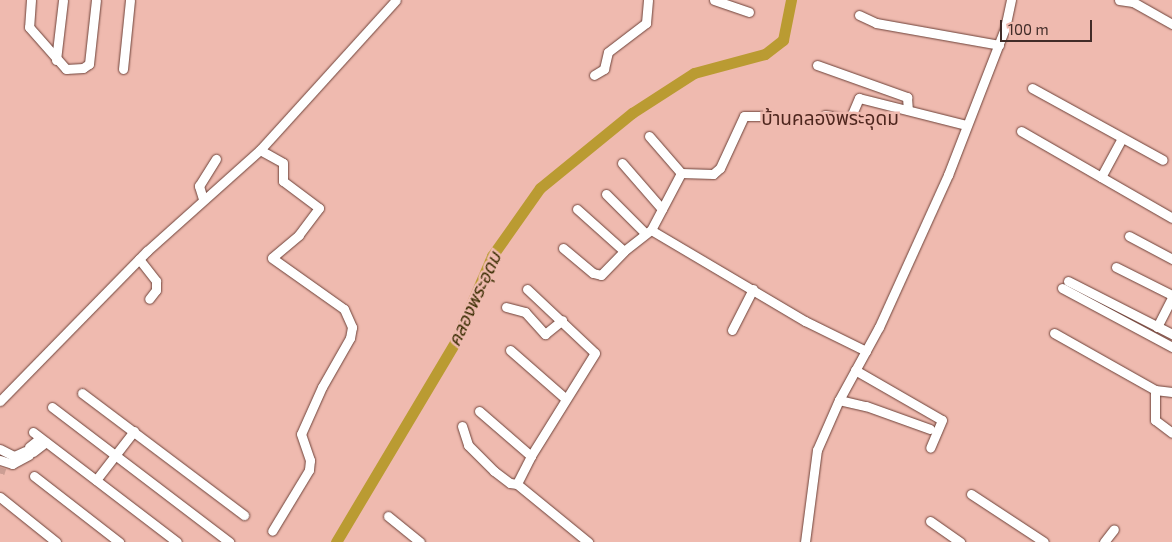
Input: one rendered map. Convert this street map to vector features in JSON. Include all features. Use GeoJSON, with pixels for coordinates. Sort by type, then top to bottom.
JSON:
{"type":"FeatureCollection","features":[{"type":"Feature","properties":{"kind":"street"},"geometry":{"type":"LineString","coordinates":[[31,0],[29,27],[66,70],[87,67],[96,0]]}},
{"type":"Feature","properties":{"kind":"street"},"geometry":{"type":"LineString","coordinates":[[56,60],[63,0]]}},
{"type":"Feature","properties":{"kind":"street"},"geometry":{"type":"LineString","coordinates":[[123,69],[130,0]]}},
{"type":"Feature","properties":{"kind":"street"},"geometry":{"type":"LineString","coordinates":[[0,402],[139,259],[203,199],[260,150],[396,0]]}},
{"type":"Feature","properties":{"kind":"street"},"geometry":{"type":"LineString","coordinates":[[594,75],[604,69],[608,52],[646,23],[648,0]]}},
{"type":"Feature","properties":{"kind":"street"},"geometry":{"type":"LineString","coordinates":[[714,0],[748,12]]}},
{"type":"Feature","properties":{"kind":"street"},"geometry":{"type":"LineString","coordinates":[[806,542],[816,457],[839,400],[866,351],[948,175],[998,45],[1011,0]]}},
{"type":"Feature","properties":{"kind":"street"},"geometry":{"type":"LineString","coordinates":[[1119,0],[1133,2],[1172,24]]}},
{"type":"Feature","properties":{"kind":"street"},"geometry":{"type":"LineString","coordinates":[[859,15],[876,22],[998,45]]}},
{"type":"Feature","properties":{"kind":"street"},"geometry":{"type":"LineString","coordinates":[[817,64],[907,97],[908,110]]}},
{"type":"Feature","properties":{"kind":"street"},"geometry":{"type":"LineString","coordinates":[[1032,88],[1163,160]]}},
{"type":"Feature","properties":{"kind":"street"},"geometry":{"type":"LineString","coordinates":[[825,115],[850,119],[859,98],[966,125]]}},
{"type":"Feature","properties":{"kind":"street"},"geometry":{"type":"LineString","coordinates":[[649,136],[681,173],[713,174],[720,168],[744,116],[767,116]]}},
{"type":"Feature","properties":{"kind":"street"},"geometry":{"type":"LineString","coordinates":[[1021,131],[1172,218]]}},
{"type":"Feature","properties":{"kind":"street"},"geometry":{"type":"LineString","coordinates":[[1101,177],[1122,138]]}},
{"type":"Feature","properties":{"kind":"street"},"geometry":{"type":"LineString","coordinates":[[260,150],[284,163],[283,181],[319,208],[299,235],[272,258],[344,309],[352,327],[350,338],[322,387],[301,434],[310,460],[309,470],[272,532]]}},
{"type":"Feature","properties":{"kind":"street"},"geometry":{"type":"LineString","coordinates":[[203,199],[199,186],[216,159]]}},
{"type":"Feature","properties":{"kind":"street"},"geometry":{"type":"LineString","coordinates":[[622,163],[662,209]]}},
{"type":"Feature","properties":{"kind":"street"},"geometry":{"type":"LineString","coordinates":[[563,248],[599,276],[624,251],[648,232],[681,173]]}},
{"type":"Feature","properties":{"kind":"street"},"geometry":{"type":"LineString","coordinates":[[606,194],[648,232],[753,289],[805,321],[866,351]]}},
{"type":"Feature","properties":{"kind":"street"},"geometry":{"type":"LineString","coordinates":[[577,208],[624,251]]}},
{"type":"Feature","properties":{"kind":"street"},"geometry":{"type":"LineString","coordinates":[[1129,236],[1172,259]]}},
{"type":"Feature","properties":{"kind":"street"},"geometry":{"type":"LineString","coordinates":[[139,259],[156,281],[156,290],[149,299]]}},
{"type":"Feature","properties":{"kind":"street"},"geometry":{"type":"LineString","coordinates":[[1116,267],[1172,296],[1157,327]]}},
{"type":"Feature","properties":{"kind":"street"},"geometry":{"type":"LineString","coordinates":[[1172,334],[1065,285],[1172,347]]}},
{"type":"Feature","properties":{"kind":"street"},"geometry":{"type":"LineString","coordinates":[[518,484],[531,456],[595,353],[527,289]]}},
{"type":"Feature","properties":{"kind":"street"},"geometry":{"type":"LineString","coordinates":[[732,330],[753,289]]}},
{"type":"Feature","properties":{"kind":"street"},"geometry":{"type":"LineString","coordinates":[[528,314],[540,301]]}},
{"type":"Feature","properties":{"kind":"street"},"geometry":{"type":"LineString","coordinates":[[506,307],[528,314],[545,334],[562,320]]}},
{"type":"Feature","properties":{"kind":"street"},"geometry":{"type":"LineString","coordinates":[[1054,333],[1155,390],[1172,392]]}},
{"type":"Feature","properties":{"kind":"street"},"geometry":{"type":"LineString","coordinates":[[510,350],[566,399]]}},
{"type":"Feature","properties":{"kind":"street"},"geometry":{"type":"LineString","coordinates":[[855,370],[942,420],[930,448]]}},
{"type":"Feature","properties":{"kind":"street"},"geometry":{"type":"LineString","coordinates":[[1155,390],[1154,420],[1172,433]]}},
{"type":"Feature","properties":{"kind":"street"},"geometry":{"type":"LineString","coordinates":[[82,393],[244,515]]}},
{"type":"Feature","properties":{"kind":"street"},"geometry":{"type":"LineString","coordinates":[[839,400],[866,406],[930,429]]}},
{"type":"Feature","properties":{"kind":"street"},"geometry":{"type":"LineString","coordinates":[[52,407],[230,542]]}},
{"type":"Feature","properties":{"kind":"street"},"geometry":{"type":"LineString","coordinates":[[479,411],[531,456]]}},
{"type":"Feature","properties":{"kind":"street"},"geometry":{"type":"LineString","coordinates":[[462,426],[468,445],[494,471],[510,483],[518,484],[588,542]]}},
{"type":"Feature","properties":{"kind":"street"},"geometry":{"type":"LineString","coordinates":[[96,480],[134,431]]}},
{"type":"Feature","properties":{"kind":"street"},"geometry":{"type":"LineString","coordinates":[[2,457],[14,456],[29,451],[40,437],[177,542]]}},
{"type":"Feature","properties":{"kind":"street"},"geometry":{"type":"LineString","coordinates":[[34,476],[119,542]]}},
{"type":"Feature","properties":{"kind":"street"},"geometry":{"type":"LineString","coordinates":[[971,494],[1044,542]]}},
{"type":"Feature","properties":{"kind":"street"},"geometry":{"type":"LineString","coordinates":[[0,498],[56,542]]}},
{"type":"Feature","properties":{"kind":"street"},"geometry":{"type":"LineString","coordinates":[[388,516],[420,542]]}},
{"type":"Feature","properties":{"kind":"street"},"geometry":{"type":"LineString","coordinates":[[930,522],[960,542]]}},
{"type":"Feature","properties":{"kind":"street"},"geometry":{"type":"LineString","coordinates":[[1104,542],[1114,529]]}},
{"type":"Feature","properties":{"kind":"waterway","name":"คลองพระอุดม"},"geometry":{"type":"LineString","coordinates":[[336,542],[455,342],[492,256],[540,188],[632,113],[694,73],[765,54],[783,40],[791,0]]}},
{"type":"Feature","properties":{"kind":"tunnel"},"geometry":{"type":"LineString","coordinates":[[0,473],[2,467]]}},
{"type":"Feature","properties":{"kind":"district","name":"บ้านคลองพระอุดม"},"geometry":{"type":"Point","coordinates":[830,118]}}]}
